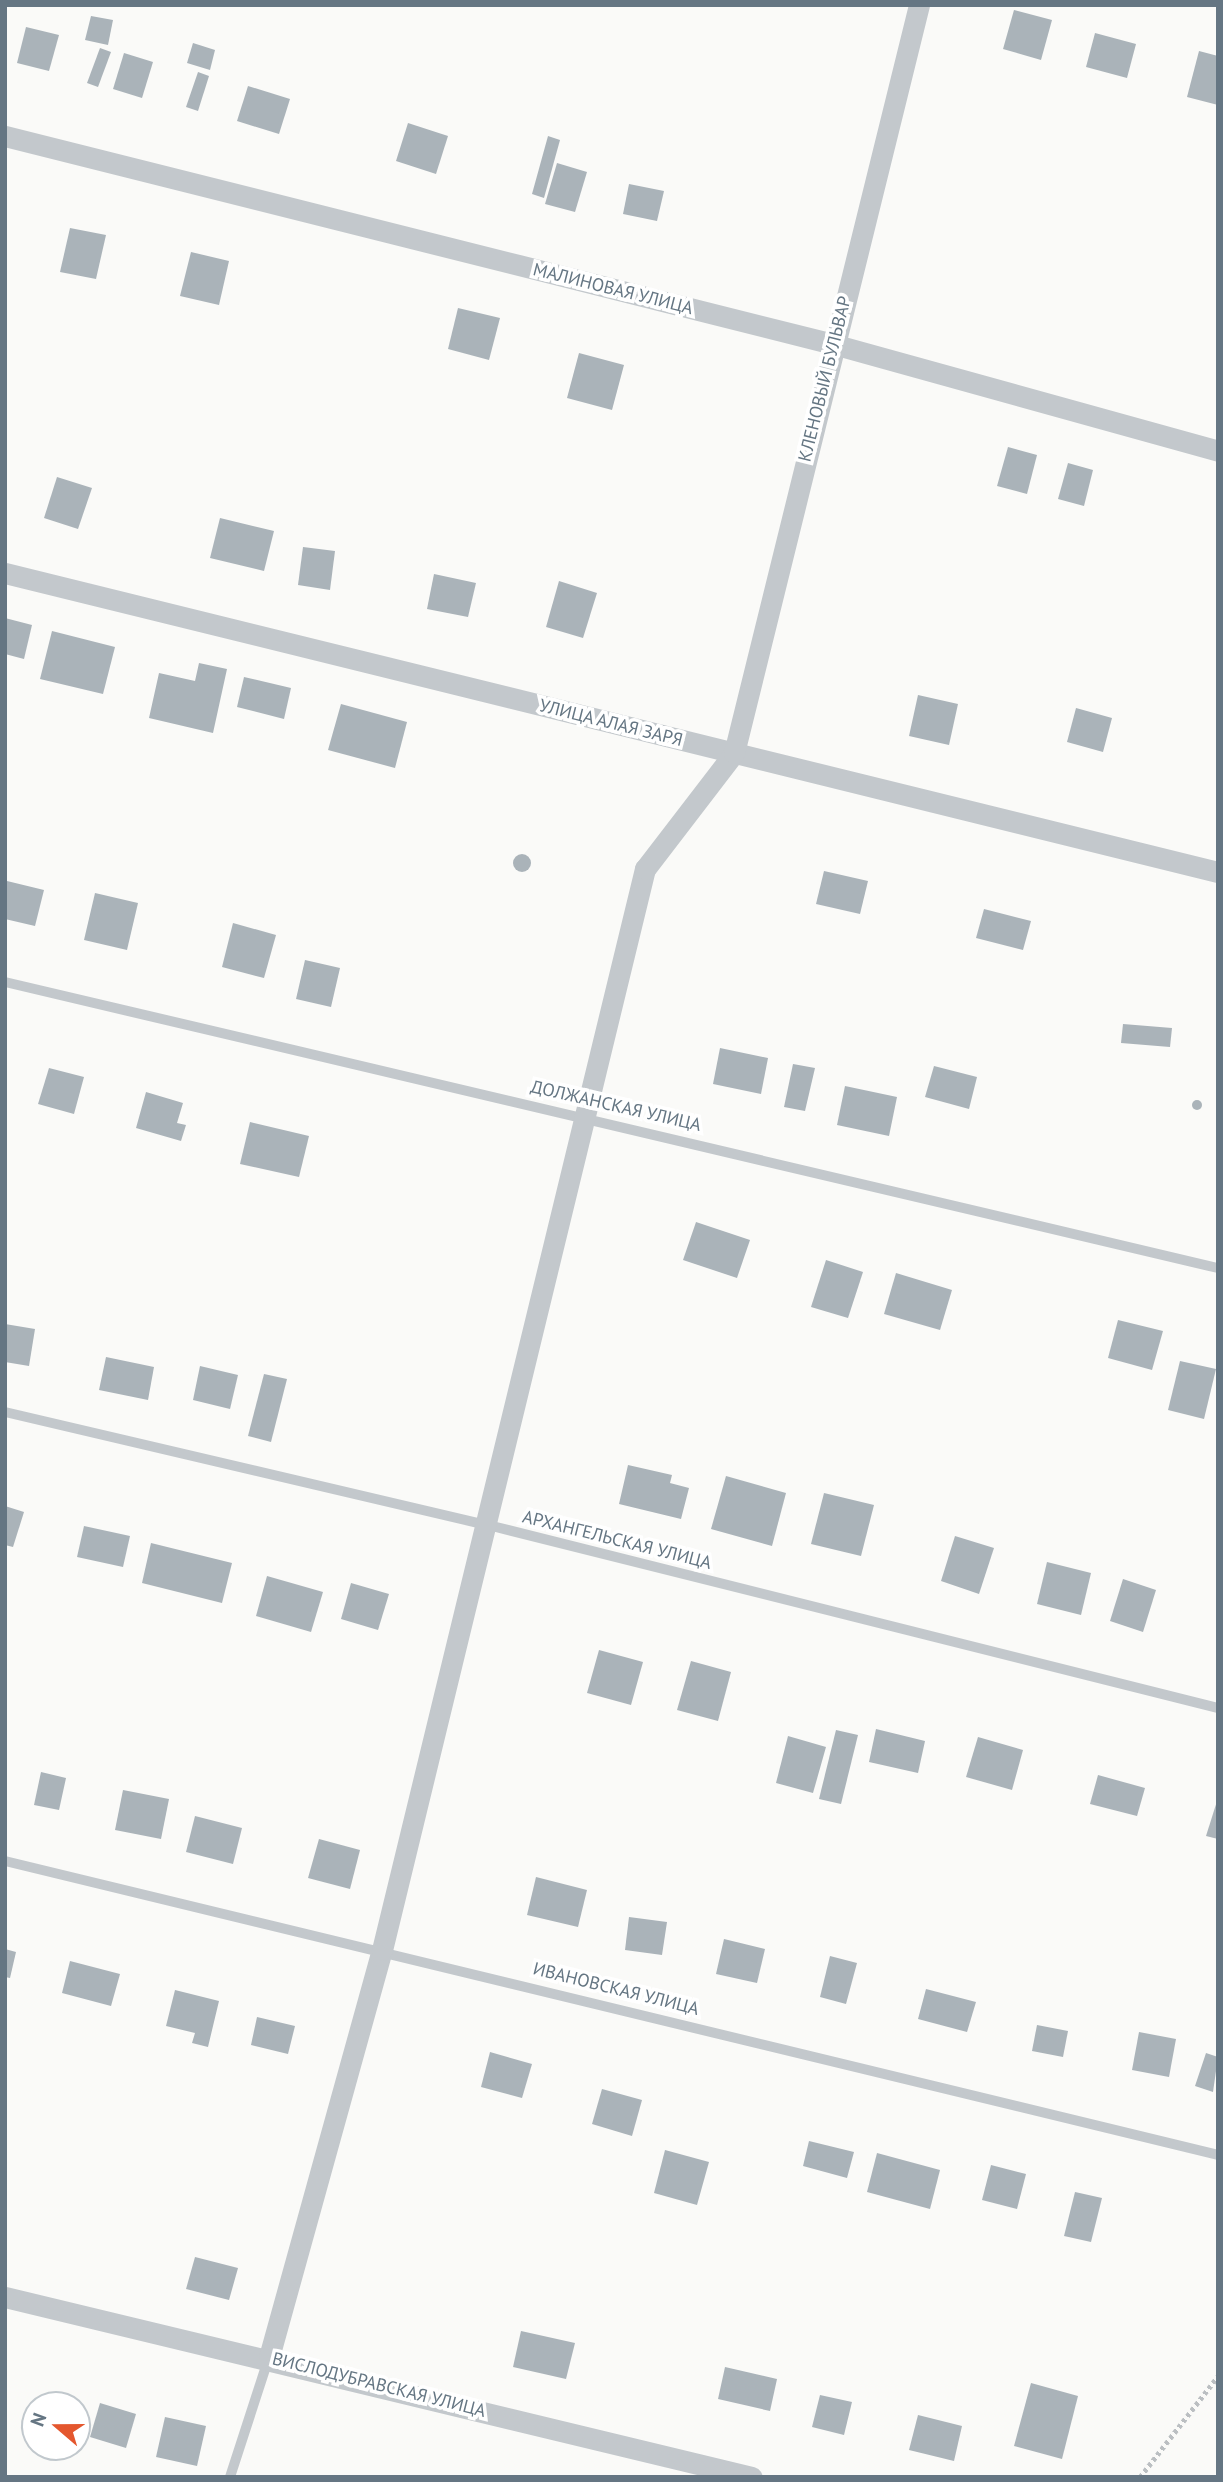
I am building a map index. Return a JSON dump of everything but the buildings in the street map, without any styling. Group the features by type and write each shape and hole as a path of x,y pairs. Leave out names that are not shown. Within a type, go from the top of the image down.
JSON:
{"street":[{"name":"КЛЕНОВЫЙ БУЛЬВАР","path":"734,753 919,5"},
{"name":"МАЛИНОВАЯ УЛИЦА","path":"5,136 833,344 1218,452"},
{"name":"УЛИЦА АЛАЯ ЗАРЯ","path":"5,573 1218,872"},
{"path":"269,2357 382,1950 488,1525 583,1116 645,869 734,753"},
{"name":"ВИСЛОДУБРАВСКАЯ УЛИЦА","path":"5,2297 269,2357 752,2477"}],"lane":[{"name":"ДОЛЖАНСКАЯ УЛИЦА","path":"5,982 583,1116 1218,1268"},
{"name":"АРХАНГЕЛЬСКАЯ УЛИЦА","path":"5,1412 488,1525 1218,1708"},
{"name":"ИВАНОВСКАЯ УЛИЦА","path":"5,1861 382,1950 1218,2155"},
{"path":"230,2477 269,2357"}],"path":[{"path":"1139,2477 1218,2376"}]}
